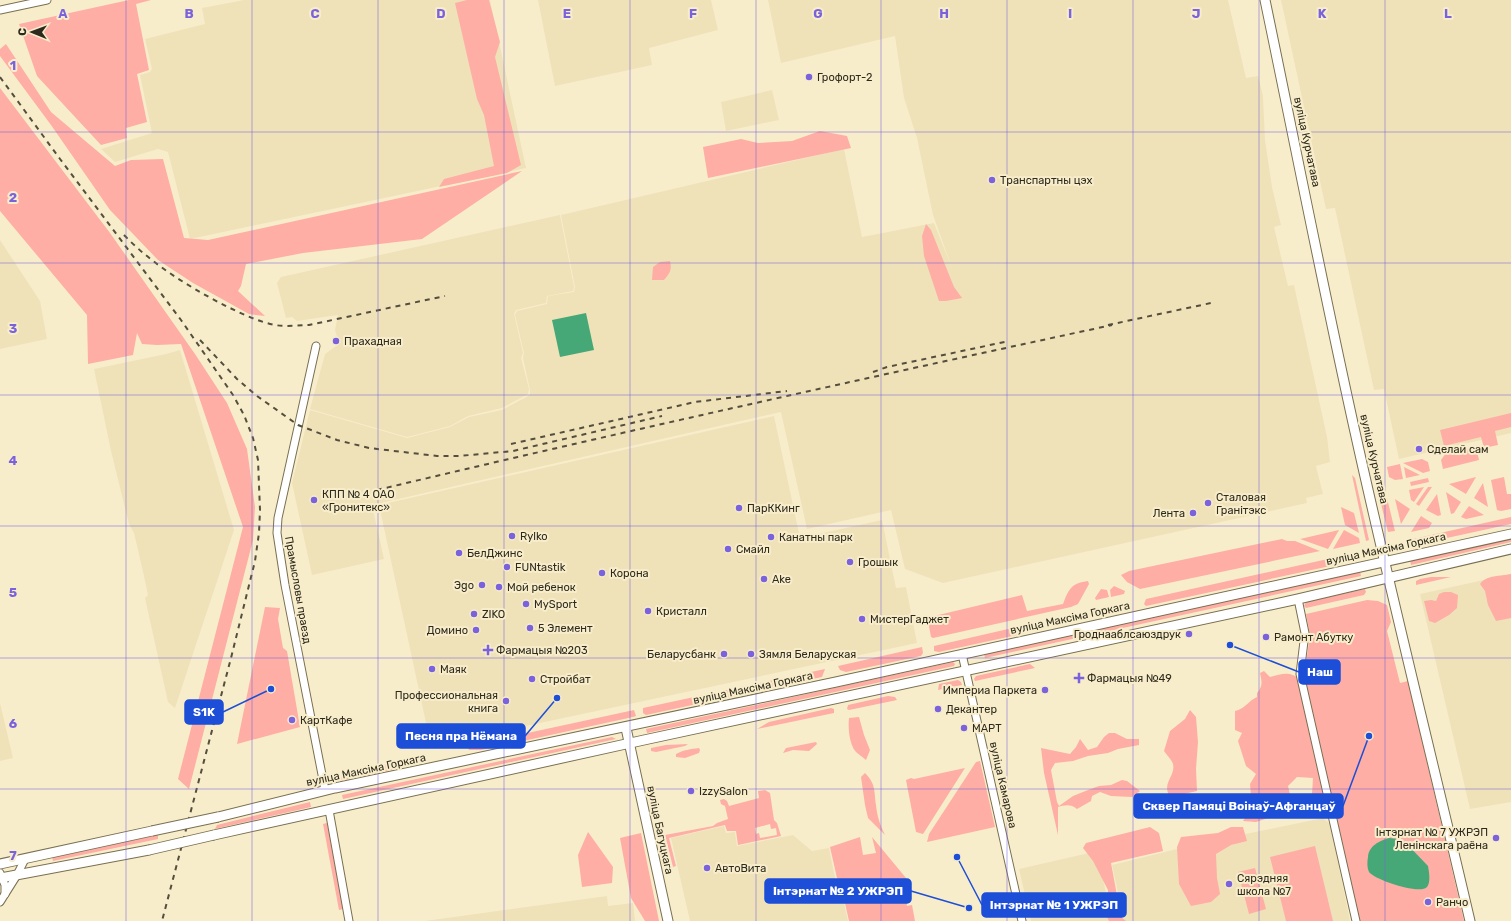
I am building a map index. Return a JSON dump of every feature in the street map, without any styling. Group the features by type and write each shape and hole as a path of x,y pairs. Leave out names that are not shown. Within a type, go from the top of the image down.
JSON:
{"main road":[{"name":"вуліца Курчатава","path":"1265,0 1318,264 1357,440 1470,921"},
{"name":"вуліца Максіма Горкага","path":"0,864 218,817 325,790 626,728 1511,534"},
{"path":"1,876 17,876 149,850 629,743 1298,599 1511,549"},
{"name":"вуліца Багуцкага","path":"626,728 668,921"},
{"path":"25,859 27,874"}],"street":[{"path":"0,10 47,0"},
{"name":"Прамысловы праезд","path":"316,346 278,518 277,533 286,592 325,790"},
{"path":"1298,599 1305,633 1300,674 1356,921"},
{"name":"вуліца Камарова","path":"962,654 1022,921"},
{"path":"329,810 349,921"},
{"path":"0,902 17,876 25,859"},
{"path":"5,894 27,874"},
{"path":"1,876 5,894"}],"shaded area":[{"path":"129,0 151,0 136,4 149,70 137,74 147,122 126,128 127,138 101,145 37,76 19,24"},
{"path":"244,0 490,0 526,168 190,239 168,152 158,149 115,162 101,149 152,133 140,75 150,72 152,69 145,39 205,24 202,8"},
{"path":"467,0 489,0 500,42 495,57 521,165 507,173 439,187 444,179 494,166 484,115 477,99 455,3"},
{"path":"538,0 711,0 718,30 649,48 652,65 555,86"},
{"path":"768,0 1228,0 1246,78 1258,76 1263,96 1265,140 1272,187 1281,225 1274,227 1288,286 1294,285 1327,437 1330,462 1316,466 1323,494 1306,498 1307,503 943,583 905,569 891,510 807,529 781,412 372,505 384,559 312,575 292,483 310,410 407,438 450,427 469,417 502,410 530,395 523,358 524,353 515,315 517,311 547,304 548,296 574,292 575,287 561,215 844,149 862,237 934,223 952,268 933,215 917,138 904,98 895,36 781,63"},
{"path":"1281,0 1511,0 1511,433 1399,459 1384,389 1374,390 1335,208 1326,209"},
{"path":"6,44 51,112 115,166 131,160 163,159 184,238 208,240 522,171 422,239 303,253 246,264 241,286 238,291 265,316 249,314 193,283 158,260 110,210 51,125 0,56 0,49"},
{"path":"0,88 110,233 195,354 227,403 247,449 255,507 253,540 189,789 178,779 243,527 181,344 142,344 137,333 133,355 88,364 87,315 0,211"},
{"path":"772,90 779,120 726,131 721,102"},
{"path":"820,131 847,136 851,148 708,178 703,147 741,139 758,143 792,141"},
{"path":"560,215 574,287 573,291 547,296 546,303 516,310 514,314 523,353 521,358 529,389 528,394 502,408 468,416 450,426 407,437 310,409 325,354 339,344 335,330 338,315 297,321 292,317 286,318 277,283 281,277"},
{"path":"926,224 931,230 954,287 962,298 939,301 924,256 922,236"},
{"path":"0,240 40,301 47,339 0,349"},
{"path":"670,261 670,271 664,280 652,280 653,267 660,262"},
{"path":"586,313 594,350 560,357 552,320"},
{"path":"180,350 234,530 175,708 168,702 145,598 148,595 144,576 134,533 129,524 111,451 94,369"},
{"path":"1511,413 1511,427 1495,431 1498,445 1484,448 1481,437 1444,446 1440,430"},
{"name":"Корона","path":"774,416 800,538 882,520 896,588 906,587 917,643 431,746 379,505"},
{"path":"1476,447 1479,460 1443,469 1441,460 1446,453"},
{"path":"1422,459 1428,462 1430,471 1423,473 1403,463"},
{"path":"1400,464 1403,479 1395,480 1389,477 1387,467"},
{"path":"1404,467 1420,475 1406,478"},
{"path":"1352,475 1355,478 1369,540 1366,541"},
{"path":"1476,477 1466,494 1449,484"},
{"path":"1504,477 1507,494 1511,494 1511,509 1501,511 1497,510 1491,480"},
{"path":"1428,478 1429,482 1411,486 1410,482"},
{"path":"1483,483 1488,507 1474,498"},
{"path":"1424,487 1414,502 1411,500 1409,490"},
{"path":"1428,487 1432,487 1419,506 1416,504"},
{"path":"1446,492 1461,502 1454,513 1451,514"},
{"path":"1437,494 1441,515 1438,516 1426,510"},
{"path":"1387,498 1395,531 1388,532 1380,500"},
{"path":"1395,499 1410,509 1401,524"},
{"path":"1469,506 1484,515 1466,519 1461,517"},
{"path":"1341,507 1354,513 1359,533 1345,525"},
{"path":"1421,516 1432,523 1429,528 1411,532"},
{"path":"1511,517 1511,524 1410,546 1408,543 1409,540"},
{"path":"1339,530 1328,549 1300,539"},
{"path":"1344,530 1359,538 1360,543 1333,549"},
{"path":"1511,538 1511,542 1411,565 1410,560"},
{"path":"1282,539 1287,541 1295,541 1320,551 1140,589 1127,582 1121,575 1129,571"},
{"path":"1355,553 1357,560 1146,606 1144,604 1146,599"},
{"path":"1360,571 1361,576 985,658 984,654"},
{"path":"1511,574 1511,802 1470,809 1420,594"},
{"path":"1511,574 1511,618 1496,621 1488,605 1485,591 1480,584 1490,577"},
{"path":"1431,577 1451,577 1416,585 1416,581"},
{"path":"1088,581 1089,584 1078,604 1071,607 933,638 931,637 928,621 930,617 1022,595 1027,611 1063,604 1069,590 1072,587 1078,583"},
{"path":"1114,586 1125,591 1124,594 1111,597 1110,590"},
{"path":"1101,589 1107,590 1109,597 1096,600 1095,598"},
{"path":"1365,589 1366,592 1364,595 1306,608 1304,606 1306,602"},
{"path":"1451,592 1458,595 1457,608 1449,615 1435,623 1429,621 1424,601 1436,601 1439,594"},
{"path":"1367,600 1378,601 1387,605 1391,622 1387,631 1400,683 1408,681 1464,921 1358,921 1304,677 1310,635 1306,614"},
{"path":"265,607 280,608 278,619 283,648 287,651 300,727 237,744"},
{"path":"1039,622 1040,625 1022,634 939,652 934,651 934,646"},
{"path":"922,647 923,653 921,656 846,672 840,670 838,666"},
{"path":"953,662 955,664 954,666 647,733 646,729"},
{"path":"1030,664 1035,668 975,681 974,679 976,676"},
{"path":"825,669 822,677 646,715 643,713 643,708"},
{"path":"1264,671 1270,677 1289,674 1300,679 1325,805 1316,807 1312,794 1313,778 1297,777 1288,786 1292,803 1277,815 1256,822 1243,821 1252,808 1250,784 1256,774 1246,766 1238,741 1242,733 1235,730 1235,711 1241,709 1257,697 1257,693 1262,684 1260,673"},
{"path":"958,680 962,685 938,690 939,684"},
{"path":"888,696 895,697 897,700 849,710 847,709 848,705"},
{"path":"0,703 13,758 0,761"},
{"path":"831,708 834,709 834,713 757,729 769,722"},
{"path":"634,710 636,716 633,717 481,750 469,750 467,746"},
{"path":"1190,710 1196,717 1198,742 1196,769 1197,791 1170,797 1167,788 1173,772 1173,764 1164,751 1170,731 1185,719"},
{"path":"859,717 870,750 866,760 854,749 850,736 849,718"},
{"path":"1109,733 1115,733 1127,739 1139,739 1139,745 1118,749 1108,753 1088,756 1073,761 1055,763 1051,770 1059,806 1073,796 1099,786 1111,785 1122,780 1127,781 1140,791 1132,797 1111,796 1100,792 1092,796 1091,801 1077,809 1068,805 1058,807 1058,835 1044,773 1041,748 1070,754 1080,739 1088,750 1097,747"},
{"path":"612,737 616,739 343,799 342,795"},
{"path":"816,742 817,744 809,751 793,750 783,753 786,748"},
{"path":"688,744 685,746 656,752 651,751 651,748 666,745"},
{"path":"699,748 699,753 685,758 676,757 676,754 681,752"},
{"path":"980,761 995,827 927,842 929,834 976,762"},
{"path":"397,762 400,763 399,765 391,770 343,780 340,779 344,773"},
{"path":"965,768 923,834 916,832 906,780"},
{"path":"865,773 873,784 876,809 885,835 868,818 861,777"},
{"path":"765,790 770,793 774,820 777,823 781,836 738,845 736,831 727,831 725,825 669,838 676,866 673,867 665,835 713,826 728,819 725,806 721,804 720,800 724,799 727,801 729,806 759,798 758,791","holes":["770,824 771,829 776,828 777,835 760,838 759,833 756,834 755,828"]},
{"path":"310,802 311,807 215,829 217,825"},
{"name":"Сярэдняя школа №7","path":"1323,818 1330,824 1350,921 1124,921 1112,865 1193,845"},
{"path":"327,823 343,909 339,910 323,824"},
{"path":"724,826 726,833 735,832 737,846 793,835 812,851 829,848 835,878 840,885 848,921 690,921 671,838"},
{"path":"1150,827 1159,833 1163,851 1111,863 1121,917 1126,921 1109,921 1107,917 1108,890 1093,861 1083,848 1086,843"},
{"path":"1231,827 1243,827 1247,841 1231,845 1216,854 1217,878 1220,894 1211,902 1191,906 1179,884 1177,847 1181,837 1218,833"},
{"path":"588,832 613,867 612,883 582,887 578,855"},
{"path":"641,833 659,921 645,921 631,898 620,838"},
{"path":"158,835 158,839 53,861 52,857"},
{"path":"860,837 863,855 876,853 872,837 906,878 907,886 904,887 907,906 912,905 915,921 849,921 841,885 837,878 830,847"},
{"path":"1389,838 1398,839 1405,842 1428,866 1429,880 1427,887 1423,889 1416,889 1398,886 1380,879 1369,872 1367,861 1370,849 1379,842"},
{"path":"1315,846 1333,921 1286,921 1270,857"},
{"path":"1089,853 1098,856 1112,921 1031,921 1019,869"},
{"path":"1255,868 1266,909 1249,914 1238,872"},
{"path":"607,896 608,906 633,903 635,921 425,921"}],"railway":[{"path":"0,77 181,320 233,395 244,415 253,438 258,460 260,510 259,533 255,561 162,921"},
{"path":"124,235 145,255 192,287 239,312 260,321 275,325 309,325 445,296"},
{"path":"1108,325 1211,303"},
{"path":"377,490 560,447 1112,325"},
{"path":"200,340 237,379 257,396 298,425 337,440 369,448 437,456 459,456 513,451 662,416"},
{"path":"873,372 887,367 1009,341"},
{"path":"511,444 695,402 787,391"}],"place":[{"name":"Грофорт-2","path":"809,77"},
{"name":"Транспартны цэх","path":"992,180"},
{"name":"Прахадная","path":"336,341"},
{"name":"Сделай сам","path":"1419,449"},
{"name":"КПП № 4 ОАО «Гронитекс»","path":"314,500"},
{"name":"Сталовая Гранітэкс","path":"1208,503"},
{"name":"ПарККинг","path":"739,508"},
{"name":"Лента","path":"1193,513"},
{"name":"Rylko","path":"512,536"},
{"name":"Канатны парк","path":"771,537"},
{"name":"Смайл","path":"728,549"},
{"name":"БелДжинс","path":"459,553"},
{"name":"Грошык","path":"850,562"},
{"name":"FUNtastik","path":"507,567"},
{"name":"Корона","path":"602,573"},
{"name":"Ake","path":"764,579"},
{"name":"Эgo","path":"482,585"},
{"name":"Мой ребенок","path":"499,587"},
{"name":"MySport","path":"526,604"},
{"name":"Кристалл","path":"648,611"},
{"name":"ZIKO","path":"474,614"},
{"name":"МистерГаджет","path":"862,619"},
{"name":"5 Элемент","path":"530,628"},
{"name":"Домино","path":"476,630"},
{"name":"Гроднааблсаюздрук","path":"1189,634"},
{"name":"Рамонт Абутку","path":"1266,637"},
{"name":"Наш","path":"1230,645"},
{"name":"Фармацыя №203","path":"488,650"},
{"name":"Беларусбанк","path":"724,654"},
{"name":"Зямля Беларуская","path":"751,654"},
{"name":"Маяк","path":"432,669"},
{"name":"Фармацыя №49","path":"1079,678"},
{"name":"Стройбат","path":"532,679"},
{"name":"S1K","path":"271,689"},
{"name":"Империа Паркета","path":"1045,690"},
{"name":"Песня пра Нёмана","path":"557,698"},
{"name":"Профессиональная книга","path":"506,701"},
{"name":"Декантер","path":"938,709"},
{"name":"КартКафе","path":"292,720"},
{"name":"МАРТ","path":"964,728"},
{"name":"Сквер Памяці Воінаў-Афганцаў","path":"1369,736"},
{"name":"IzzySalon","path":"691,791"},
{"name":"Інтэрнат № 7 УЖРЭП Ленінскага раёна","path":"1496,838"},
{"name":"Інтэрнат № 1 УЖРЭП","path":"957,857"},
{"name":"АвтоВита","path":"707,868"},
{"name":"Сярэдняя школа №7","path":"1229,884"},
{"name":"Ранчо","path":"1428,902"},
{"name":"Інтэрнат № 2 УЖРЭП","path":"969,908"}]}
